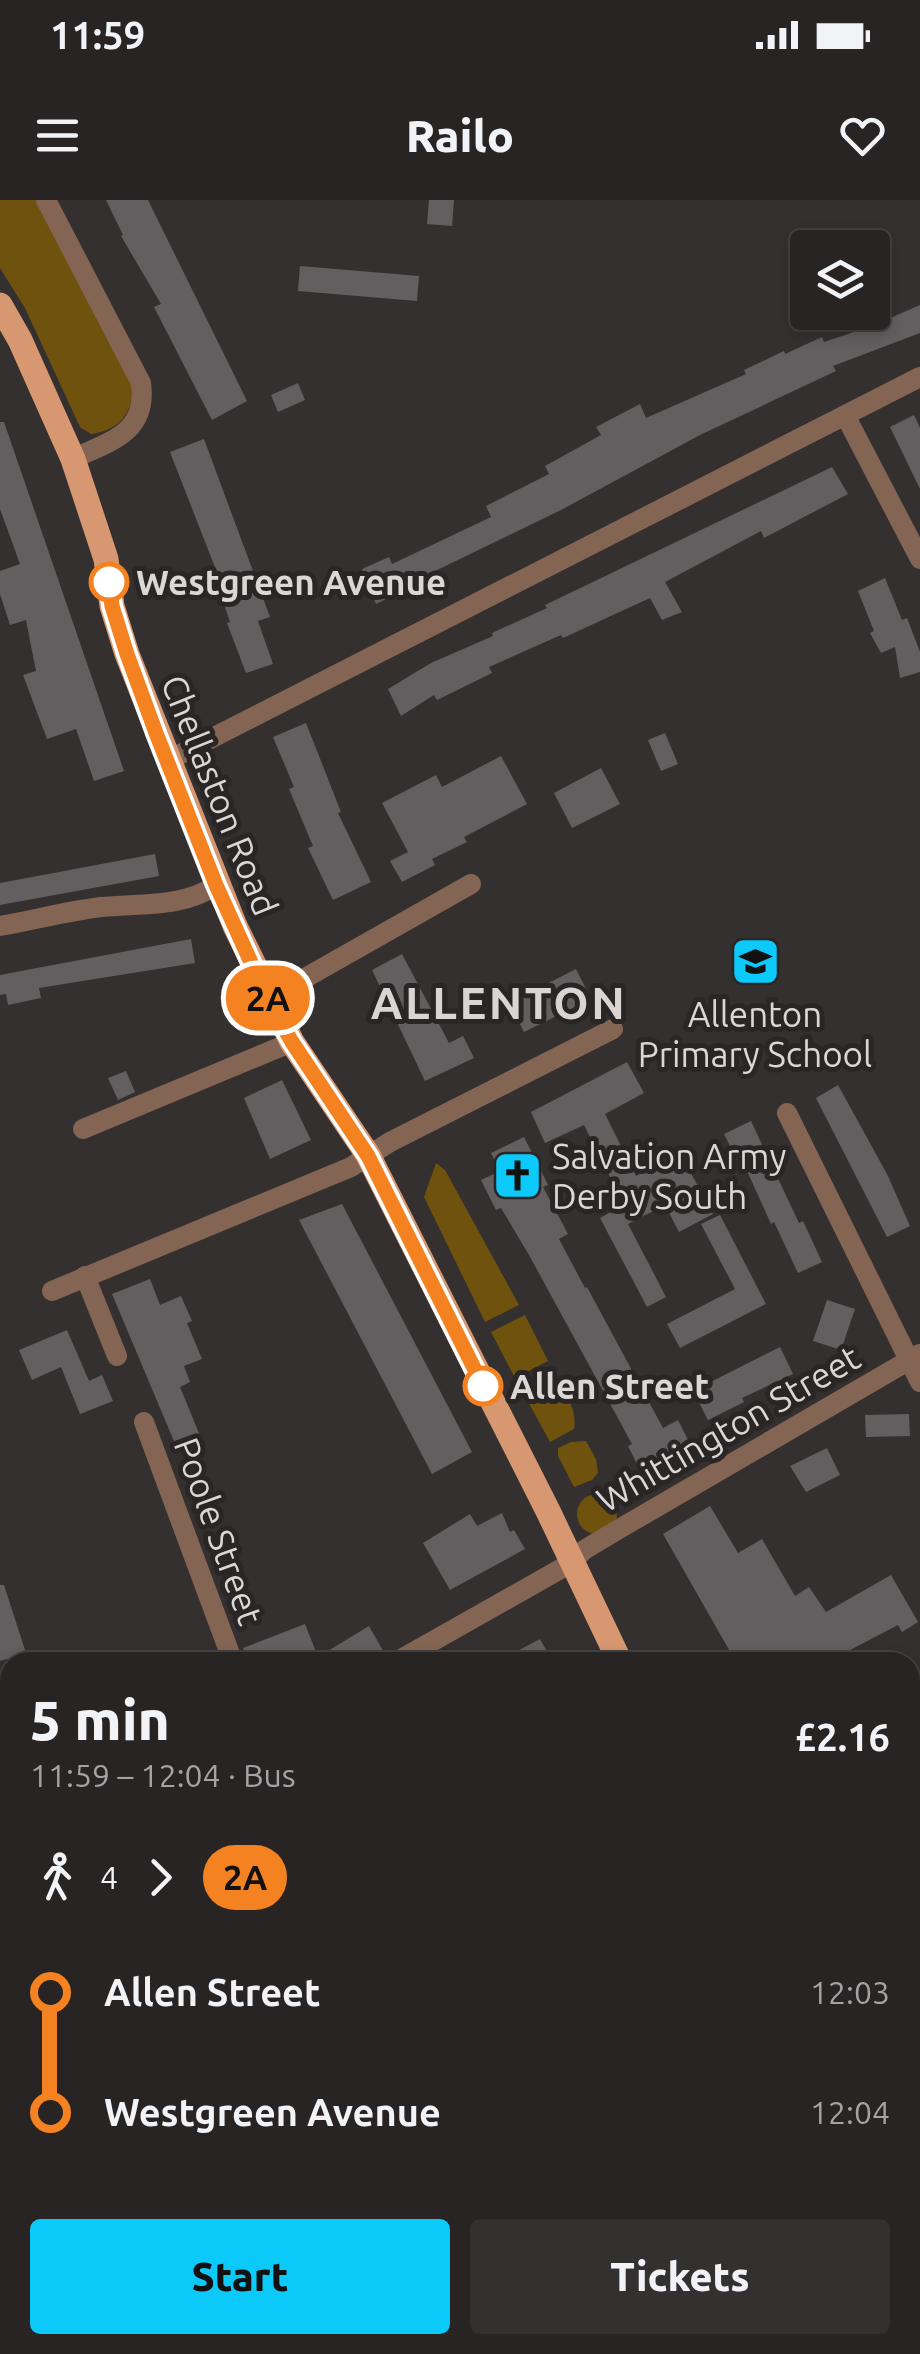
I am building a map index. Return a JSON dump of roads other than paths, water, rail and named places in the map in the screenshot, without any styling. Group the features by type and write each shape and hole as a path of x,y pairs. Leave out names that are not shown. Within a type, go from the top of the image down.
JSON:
{"main road":[{"name":"Chellaston Road","path":"0,305 20,340 73,459 106,559 112,606 127,654 216,885 268,1000 368,1156 615,1652"}],"street":[{"path":"46,200 134,368 143,399 140,415 131,428 73,459"},
{"path":"167,761 920,377"},
{"path":"845,415 920,559"},
{"path":"268,1000 471,884"},
{"path":"0,926 98,908 200,896 216,885"},
{"path":"52,1291 351,1167 613,1028"},
{"path":"83,1129 292,1042"},
{"path":"787,1113 914,1358 920,1382"},
{"path":"85,1276 117,1356"},
{"name":"Whittington Street","path":"414,1652 914,1358"},
{"name":"Poole Street","path":"144,1422 229,1652"}],"place":[{"name":"Westgreen Avenue","path":"109,582"},
{"name":"Allenton Primary School","path":"755,962"},
{"name":"Salvation Army Derby South","path":"517,1176"},
{"name":"Allen Street","path":"483,1386"}],"district":[{"name":"ALLENTON","path":"499,1002"}]}
